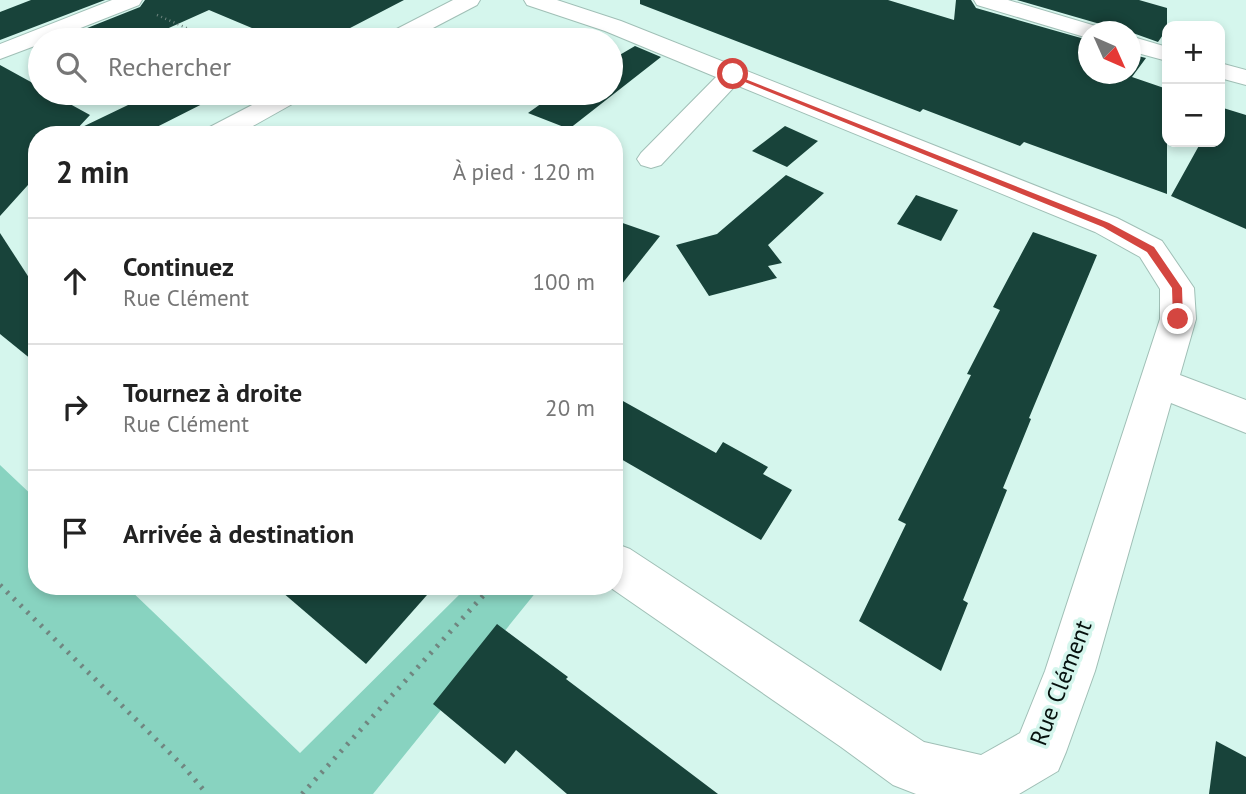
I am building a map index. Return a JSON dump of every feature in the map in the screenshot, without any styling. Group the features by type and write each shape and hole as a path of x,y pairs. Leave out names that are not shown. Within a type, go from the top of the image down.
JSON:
{"street":[{"path":"416,28 469,0"},
{"name":"Rue Clément","path":"535,0 618,28"},
{"path":"985,0 1078,28"},
{"path":"60,28 125,2"},
{"name":"Rue Clément","path":"623,30 1106,225 1151,249 1177,288 1178,319 1161,383 1070,671 1039,752 985,783 912,766 860,728 623,570"},
{"path":"0,52 28,41"},
{"path":"1141,46 1162,53"},
{"path":"1225,72 1246,78"},
{"path":"651,159 733,74"},
{"path":"233,126 272,105"},
{"path":"1161,383 1246,418"}],"path":[{"path":"125,2 187,28"},
{"path":"0,585 175,757 207,794"},
{"path":"302,794 484,595"}],"green space":[{"path":"0,465 28,491 28,595 135,595 300,753 459,595 534,595 373,794 0,794"}],"building":[{"path":"31,0 105,0 0,40 0,12"},
{"path":"145,0 404,0 350,28 252,28 209,10 169,28 87,28 140,7"},
{"path":"640,0 888,0 954,20 956,0 971,0 976,8 1078,37 1078,84 1141,84 1141,80 1162,87 1162,147 1167,147 1167,194 1024,142 1020,146 923,109 920,112 640,4"},
{"path":"1017,0 1139,0 1167,8 1167,21 1162,21 1162,36 1158,42 1141,36 1141,21 1090,21"},
{"path":"635,46 661,57 623,87 623,53"},
{"path":"0,65 28,80 28,105 72,105 90,115 80,126 28,126 28,185 0,216"},
{"path":"128,105 200,105 159,126 84,126"},
{"path":"539,105 600,105 573,126 561,126 528,113"},
{"path":"1225,109 1246,115 1246,229 1171,196 1198,147 1225,147"},
{"path":"785,126 818,141 787,167 752,151"},
{"path":"786,175 824,193 768,245 782,263 768,266 777,278 709,296 676,245 717,234"},
{"path":"916,195 958,210 941,241 897,224"},
{"path":"623,223 660,236 623,283"},
{"path":"1033,232 1097,255 1029,418 1031,419 1003,488 1007,490 963,600 968,603 941,671 859,621 906,524 898,520 971,375 967,374 1000,310 993,307"},
{"path":"0,233 28,276 28,357 0,334"},
{"path":"623,401 716,453 723,442 768,467 763,474 792,490 761,540 623,460"},
{"path":"286,595 427,595 366,664"},
{"path":"497,624 718,794 567,794 516,750 505,764 433,704"},
{"path":"1216,741 1246,757 1246,794 1209,794"}],"route":[{"path":"733,74 1106,225 1151,249 1177,288 1178,319"}]}
